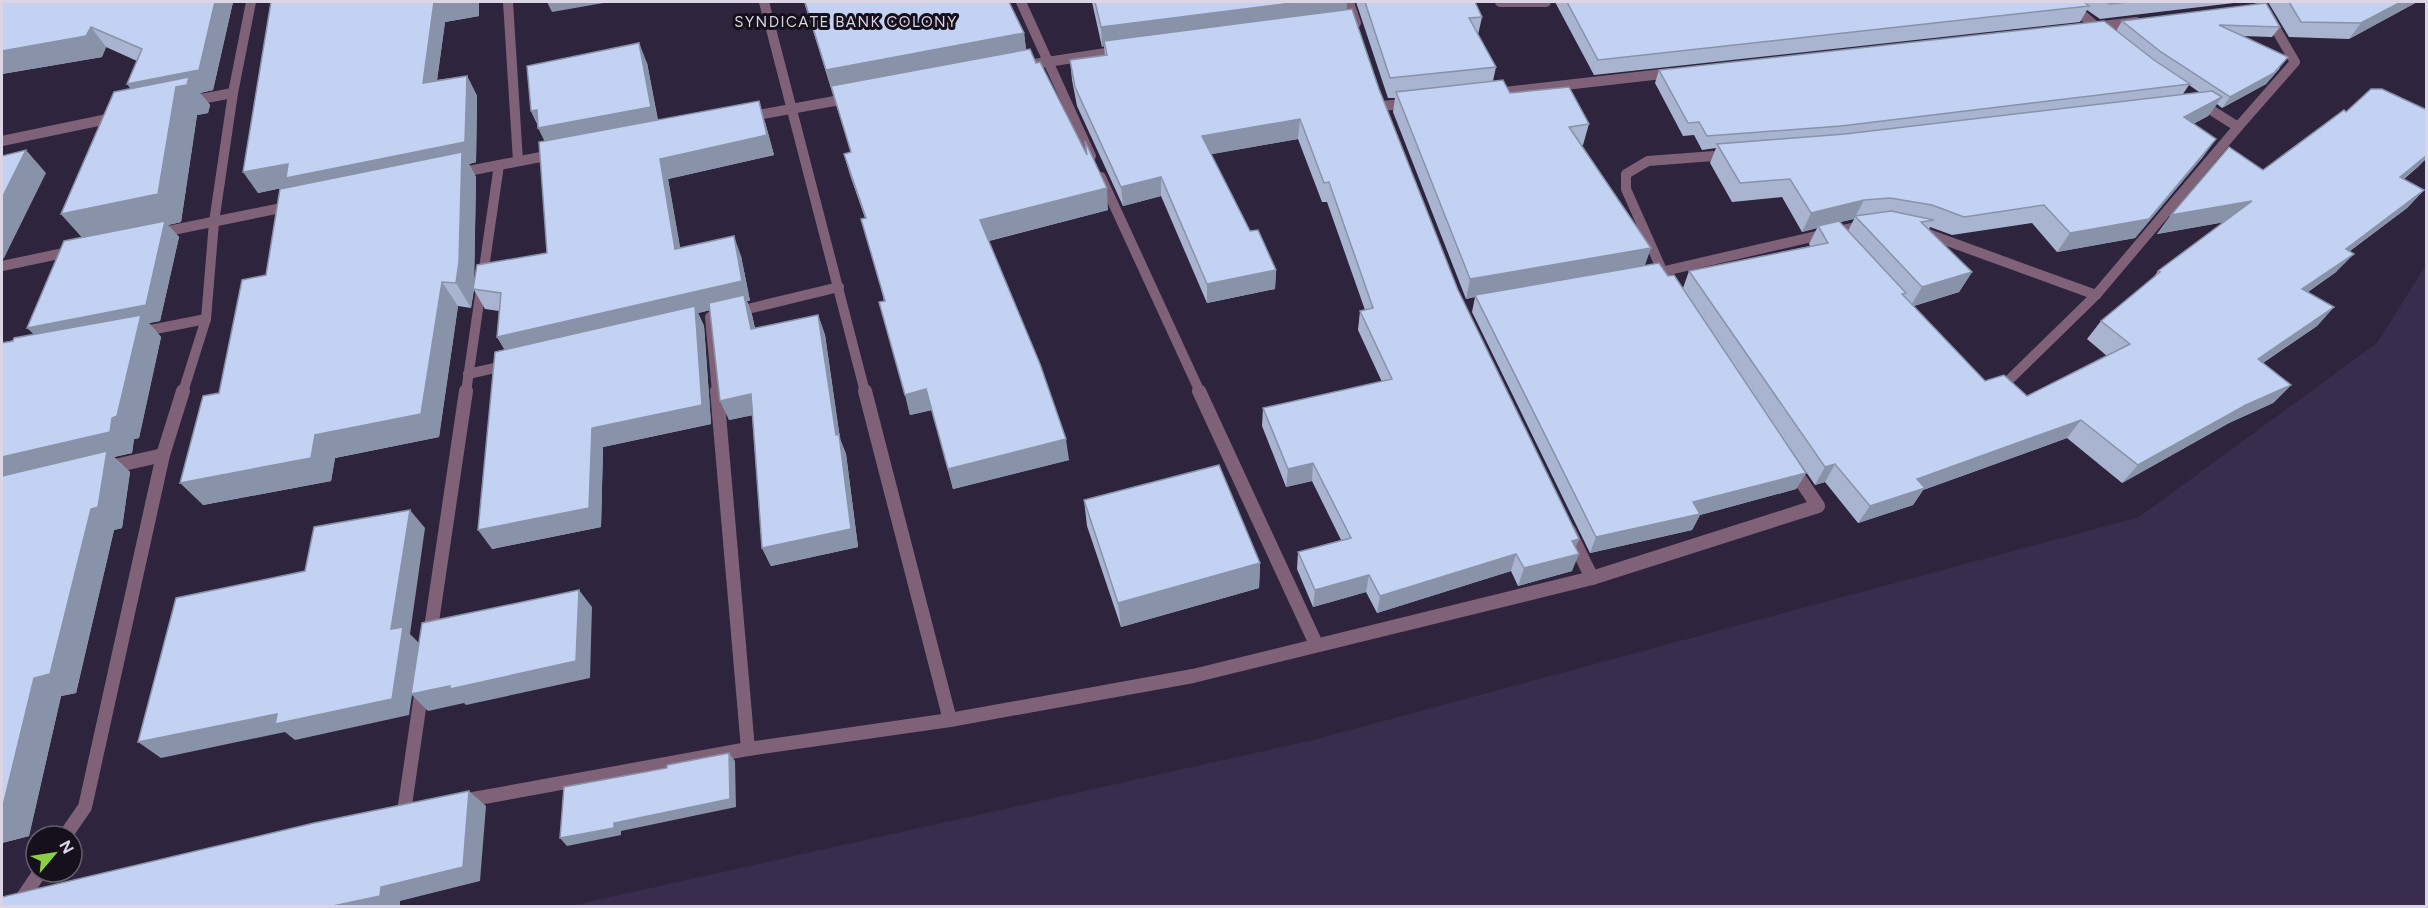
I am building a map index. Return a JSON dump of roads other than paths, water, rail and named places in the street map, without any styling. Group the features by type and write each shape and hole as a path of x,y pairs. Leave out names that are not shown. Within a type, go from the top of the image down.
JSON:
{"street":[{"path":"73,824 84,807 163,454 206,319 214,222 233,93 251,2"},
{"path":"508,2 518,161"},
{"path":"764,2 950,720"},
{"path":"1021,2 1316,644"},
{"path":"1349,2 1353,25"},
{"path":"1500,2 1546,2"},
{"path":"2067,2 2115,41"},
{"path":"2007,382 2096,295 2295,62 2258,5"},
{"path":"2084,28 2151,20"},
{"path":"1012,67 1130,50"},
{"path":"1488,94 1687,71"},
{"path":"175,105 233,93"},
{"path":"735,120 862,96"},
{"path":"1388,117 1381,101 1418,102"},
{"path":"2192,101 2238,127"},
{"path":"2,141 129,114"},
{"path":"442,176 563,152"},
{"path":"1675,291 1662,272 1626,189 1626,174 1648,161 1742,153"},
{"path":"428,646 499,165"},
{"path":"147,236 305,203"},
{"path":"1640,276 1836,236 1873,224"},
{"path":"1911,229 2096,295"},
{"path":"2,266 80,249"},
{"path":"748,749 704,319 839,287"},
{"path":"127,335 206,319"},
{"path":"468,374 525,361"},
{"path":"94,471 163,454"},
{"path":"450,804 748,749 950,720 1193,676 1592,578 1818,506 1785,457"},
{"path":"1562,516 1592,578"},
{"path":"404,812 424,670"},
{"path":"18,904 32,884"},
{"path":"2,904 18,904 41,899"}],"district":[{"name":"SYNDICATE BANK COLONY","path":"846,22"}]}
